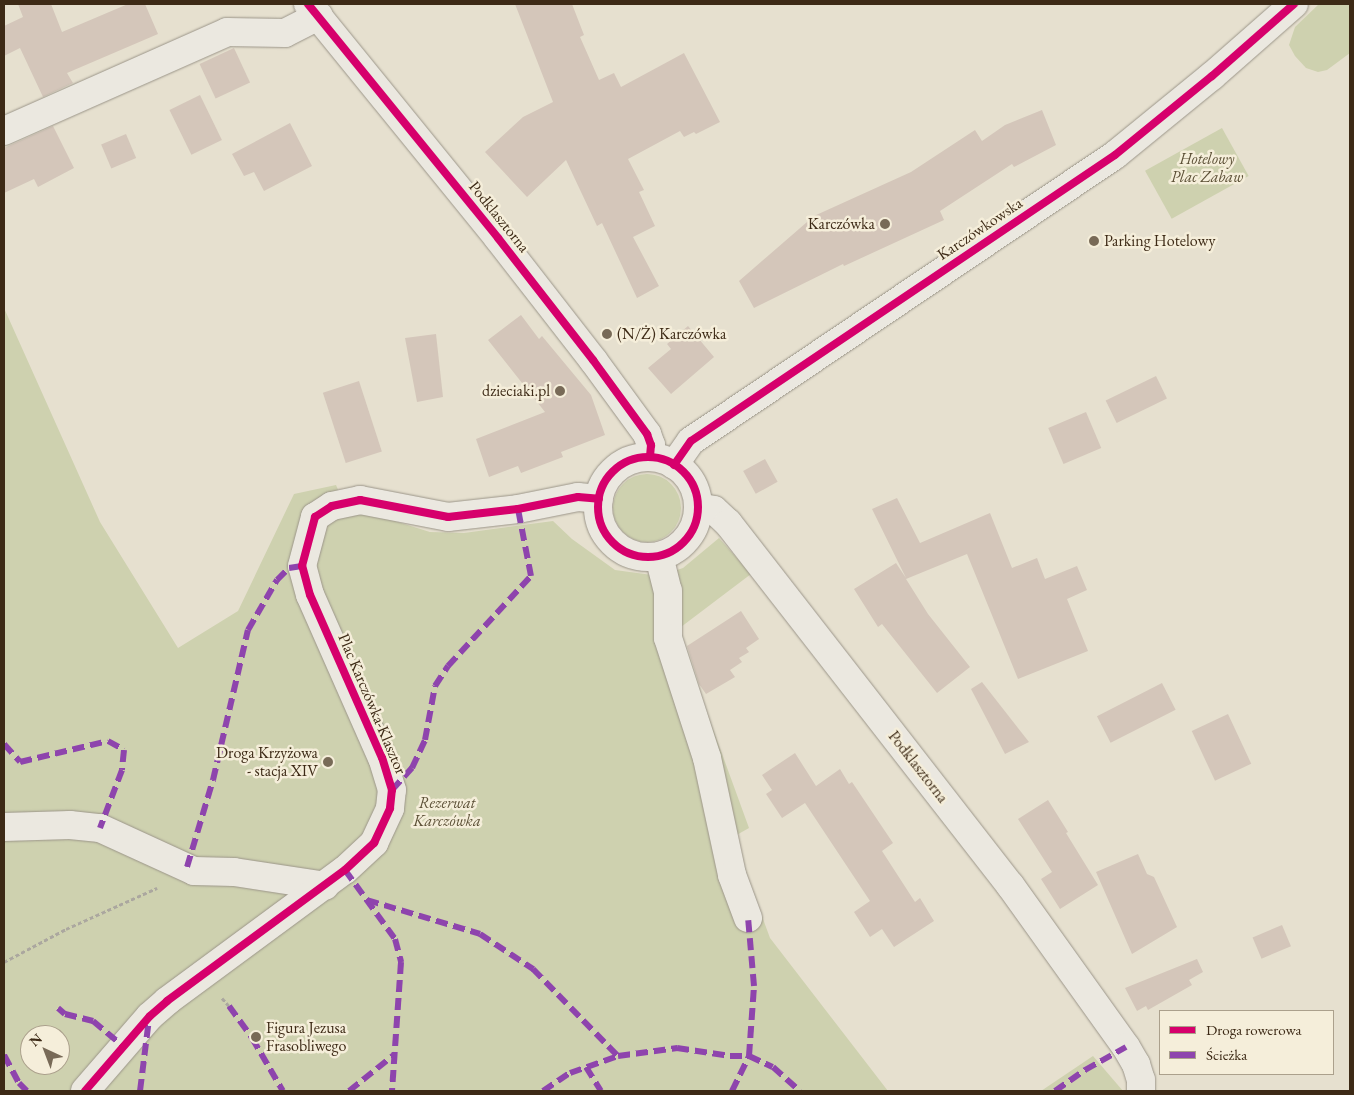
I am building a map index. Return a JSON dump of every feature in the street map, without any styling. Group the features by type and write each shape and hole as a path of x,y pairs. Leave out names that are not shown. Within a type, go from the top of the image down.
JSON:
{"street":[{"name":"Karczówkowska","path":"662,461 1115,155 1212,76 1294,4"},
{"name":"Podklasztorna","path":"314,10 498,238 647,434 651,445 662,461"},
{"path":"4,131 227,32 285,33 314,10"},
{"path":"632,459 662,461 690,479 696,492 698,507 696,520 682,543 658,556 642,556 627,552 614,543 604,530 599,515 599,499 605,482 616,468 632,459"},
{"name":"Plac Karczówka-Klasztor","path":"85,1091 150,1016 167,1001 324,886 374,843 390,808 392,790 382,758 310,595 302,566 316,517 332,506 360,500 448,517 518,510 578,497 599,499"},
{"name":"Podklasztorna","path":"698,507 714,510 728,522 1010,885 1126,1047 1136,1064 1141,1080 1141,1091"},
{"path":"658,556 668,591 668,638 707,758 732,875 748,918"},
{"path":"4,828 70,825 100,828 194,871 234,872 324,886"}],"path":[{"path":"4,962 66,929 194,871"}],"green space":[{"path":"1319,4 1350,4 1350,53 1327,70 1318,72 1306,68 1295,56 1289,45 1295,27"},
{"name":"Hotelowy Plac Zabaw","path":"1222,128 1249,176 1172,219 1145,171"},
{"name":"Rezerwat Karczówka","path":"4,308 100,522 178,648 238,611 294,494 336,485 339,492 326,525 345,514 372,514 430,532 464,533 553,521 572,539 615,570 659,576 683,568 719,538 751,574 677,630 749,828 733,837 770,938 888,1091 4,1091"},
{"path":"647,474 660,477 671,484 678,495 681,508 678,521 671,532 660,539 647,542 634,539 623,532 616,521 613,508 616,495 623,484 634,477"},
{"path":"1093,1056 1123,1091 1041,1091"}],"building":[{"path":"18,4 51,4 62,32 128,4 145,4 158,34 67,73 73,83 43,97 20,48 4,56 4,26 23,17"},
{"path":"515,4 572,4 584,35 580,37 599,80 614,73 621,87 684,53 720,122 696,134 694,132 684,137 680,131 628,159 644,190 639,192 655,226 633,237 659,286 637,298 602,223 597,226 566,160 527,197 485,152 523,117 553,102"},
{"path":"234,48 250,82 216,98 200,64"},
{"path":"200,95 222,140 191,155 169,110"},
{"path":"1042,110 1056,145 1014,167 1012,164 940,211 944,220 844,266 843,264 754,308 739,281 814,216 911,172 975,130 982,141 1005,125"},
{"path":"290,123 312,166 264,191 254,172 244,176 232,154"},
{"path":"53,126 74,168 38,187 34,179 4,193 4,148"},
{"path":"126,134 136,158 111,168 101,145"},
{"path":"521,315 539,339 542,336 591,395 605,435 561,452 563,457 521,473 518,466 489,477 476,439 545,412 488,340"},
{"path":"688,326 714,357 671,394 648,368 671,349 667,344"},
{"path":"436,334 443,397 417,402 405,338"},
{"path":"1156,376 1167,398 1117,423 1106,401"},
{"path":"359,381 382,451 346,463 323,393"},
{"path":"1086,412 1101,448 1063,464 1048,428"},
{"path":"765,459 778,482 756,494 743,471"},
{"path":"897,498 920,543 990,513 1012,568 1037,558 1045,579 1077,566 1087,590 1067,599 1088,651 1018,679 967,554 906,579 928,614 970,667 937,693 882,624 878,627 854,589 896,563 906,578 872,509"},
{"path":"741,611 759,639 746,648 749,652 739,658 742,662 730,670 735,677 706,694 699,684 687,646"},
{"path":"982,682 1029,742 1005,754 971,689"},
{"path":"1162,683 1176,710 1111,743 1097,716"},
{"path":"1228,714 1251,764 1215,781 1192,731"},
{"path":"795,753 816,786 840,769 849,784 852,782 893,843 882,851 915,902 920,898 934,921 894,947 882,929 870,937 854,912 870,901 805,803 782,818 766,794 772,790 762,775"},
{"path":"1048,800 1098,885 1060,909 1041,879 1052,872 1018,819"},
{"path":"1138,854 1147,874 1154,877 1177,927 1132,954 1096,872"},
{"path":"1282,925 1291,946 1262,959 1253,938"},
{"path":"1197,959 1203,972 1189,980 1192,985 1148,1010 1146,1006 1137,1011 1125,988"}],"marked path":[{"path":"392,790 412,768 425,740 435,686 448,666 531,576 518,509"},
{"path":"187,867 213,780 248,630 277,580 289,568 302,566"},
{"path":"4,744 20,762 108,741 124,750 122,770 100,828"},
{"path":"345,870 395,939 401,962 392,1091"},
{"path":"367,900 480,934 533,969 618,1056"},
{"path":"732,1091 749,1056 754,986 748,918"},
{"path":"229,1006 252,1038 283,1091"},
{"path":"58,1008 65,1014 93,1021 123,1046"},
{"path":"140,1091 149,1019"},
{"path":"1055,1091 1085,1070 1126,1047"},
{"path":"543,1091 570,1073 618,1056 677,1048 730,1056 749,1056 773,1067 800,1091"},
{"path":"349,1091 395,1054"},
{"path":"4,1055 19,1083 27,1091"},
{"path":"586,1067 601,1091"}],"cycle path":[{"path":"308,4 498,238 593,360 647,434 651,445 650,457"},
{"path":"674,465 691,441 1115,155 1212,76 1294,4"},
{"path":"648,457 667,461 683,472 694,488 698,507 694,526 683,542 667,553 648,557 629,553 613,542 602,526 598,507 602,488 613,472 629,461 648,457"},
{"path":"85,1091 150,1016 167,1001 345,870 374,843 390,808 392,790 382,758 310,595 302,566 315,517 332,506 360,500 448,517 518,509 578,497 599,499"}],"place":[{"name":"Karczówka","path":"885,224"},
{"name":"Parking Hotelowy","path":"1094,241"},
{"name":"(N/Ż) Karczówka","path":"607,334"},
{"name":"dzieciaki.pl","path":"560,391"},
{"name":"Droga Krzyżowa - stacja XIV","path":"328,762"},
{"name":"Figura Jezusa Frasobliwego","path":"256,1037"}]}
